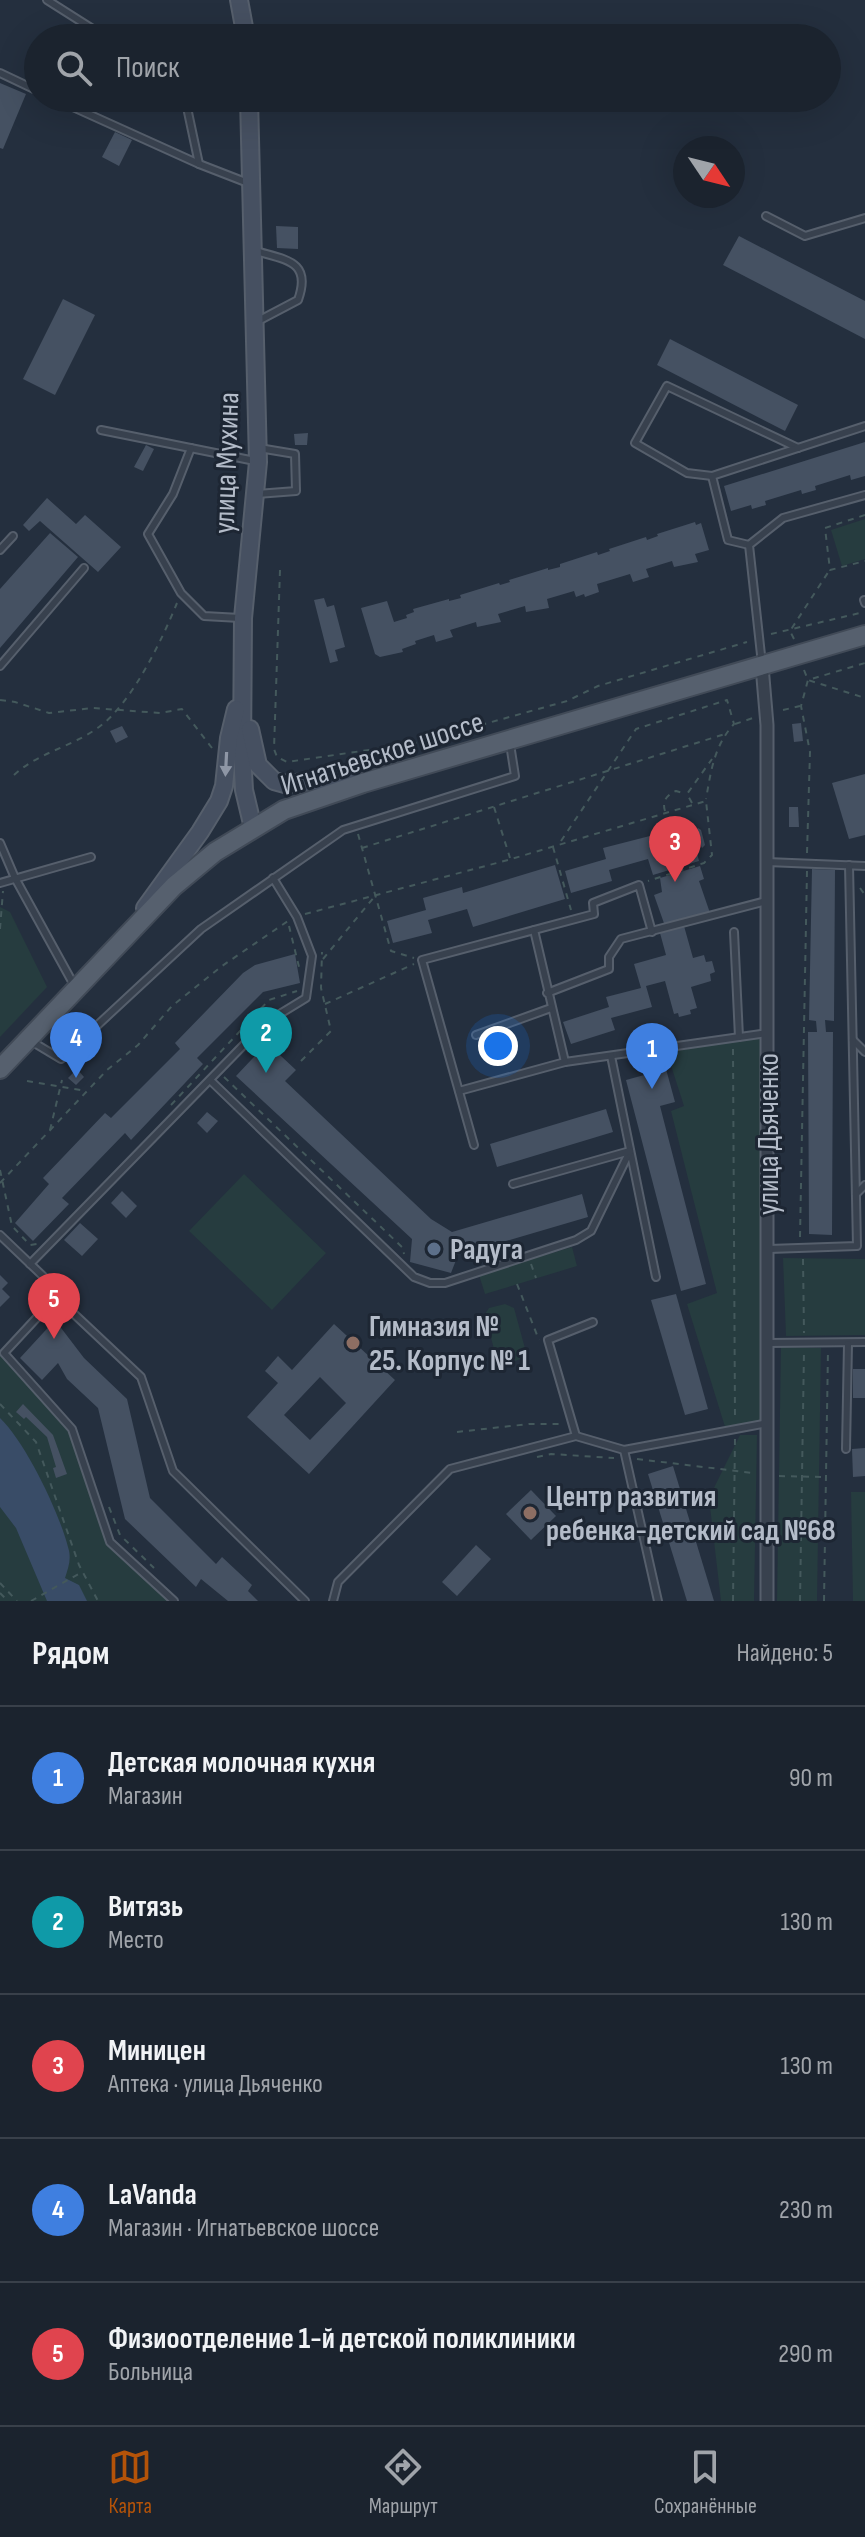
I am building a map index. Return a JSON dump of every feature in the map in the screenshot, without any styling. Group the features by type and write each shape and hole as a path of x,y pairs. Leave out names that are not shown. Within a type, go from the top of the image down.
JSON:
{"main road":[{"path":"239,0 243,24"},
{"name":"улица Мухина","path":"249,112 258,455 257,494 243,618 242,688 244,790 253,828"},
{"name":"Игнатьевское шоссе","path":"0,1069 174,886 215,852 296,805 865,635"},
{"path":"242,688 254,752 264,774 285,784 321,779 363,783"},
{"path":"124,938 219,801 224,786 229,738 242,688"}],"street":[{"name":"улица Дьяченко","path":"762,666 767,725 767,1601"}],"lane":[{"path":"47,0 85,24"},
{"path":"0,73 24,84"},
{"path":"84,112 251,184"},
{"path":"188,112 199,164"},
{"path":"766,216 805,236 865,218"},
{"path":"253,250 294,263 302,280 298,300 255,322"},
{"path":"798,448 667,386 635,443 687,473 712,476 798,448 865,426"},
{"path":"101,430 191,448 258,455 295,454 296,491 257,494"},
{"path":"191,448 173,494 148,534 181,593 204,616 243,618"},
{"path":"712,476 728,540 749,545"},
{"path":"749,545 783,518 865,495"},
{"path":"0,550 13,536"},
{"path":"749,545 762,666"},
{"path":"0,666 84,568"},
{"path":"28,1039 61,1059 201,929 343,830 515,776 510,741"},
{"path":"0,843 15,878 76,988"},
{"path":"2,882 91,857"},
{"path":"767,862 865,866"},
{"path":"769,1249 857,1246 849,865"},
{"path":"30,1264 265,1023 306,998 312,956 297,917 273,878"},
{"path":"474,1145 422,960 594,914 593,903 639,885 652,932"},
{"path":"547,993 609,969 609,957 621,939 766,901"},
{"path":"534,930 565,1062"},
{"path":"734,932 739,1037"},
{"path":"476,1035 551,1008"},
{"path":"459,1091 565,1062 768,1033"},
{"path":"853,1040 865,1052"},
{"path":"611,1056 656,1277"},
{"path":"210,1080 414,1277 430,1283 459,1279 576,1240 591,1231 630,1151"},
{"path":"513,1184 630,1151"},
{"path":"856,1194 865,1185"},
{"path":"0,1235 47,1280 56,1297 141,1377 173,1471 305,1601"},
{"path":"56,1297 4,1353 72,1429 110,1542 174,1601"},
{"path":"576,1436 547,1336 593,1322"},
{"path":"768,1343 865,1342"},
{"path":"846,1449 848,1344"},
{"path":"333,1601 338,1582 450,1469 576,1436 624,1450 768,1423"},
{"path":"624,1450 658,1601"}],"path":[{"path":"790,631 830,570 825,528 865,515"},
{"path":"830,570 865,561"},
{"path":"280,570 274,749 277,757 287,762 416,743 567,701 598,686 747,642"},
{"path":"14,775 41,755 99,728 118,709 161,642 181,593"},
{"path":"771,634 865,612"},
{"path":"790,631 794,639"},
{"path":"714,653 717,661"},
{"path":"808,680 865,663"},
{"path":"800,1601 805,1272 800,1236 810,752 801,706 808,680 803,667"},
{"path":"808,680 865,698"},
{"path":"0,700 49,713 93,708 160,713 182,709 218,755"},
{"path":"560,843 636,729 727,700 734,724"},
{"path":"783,710 801,706"},
{"path":"687,794 713,758 725,734 734,724 753,718"},
{"path":"362,848 725,734"},
{"path":"639,885 658,876 704,863 712,855 706,801 713,758"},
{"path":"665,812 664,802 668,795 676,791 687,794 692,804"},
{"path":"0,1182 107,1070 138,1045 172,1006 222,966 288,921 706,801"},
{"path":"494,807 510,859"},
{"path":"355,826 391,951 422,960"},
{"path":"552,846 574,919"},
{"path":"0,929 2,882"},
{"path":"322,960 375,895"},
{"path":"288,921 301,975"},
{"path":"325,1004 422,960"},
{"path":"168,1108 269,1000 305,989"},
{"path":"301,1061 331,1031"},
{"path":"733,1048 736,1471 733,1601"},
{"path":"222,1075 403,1248 405,1256"},
{"path":"50,1130 62,1080"},
{"path":"27,1081 87,1091"},
{"path":"0,1170 0,1182 12,1226 30,1245 41,1243"},
{"path":"517,1284 537,1341 547,1336"},
{"path":"824,1601 828,1344"},
{"path":"0,1404 36,1442 83,1572 98,1601"},
{"path":"457,1432 563,1423 576,1436"},
{"path":"537,1457 551,1454 647,1459 768,1476 826,1477"},
{"path":"31,1601 83,1572"},
{"path":"0,1583 17,1601"},
{"path":"0,1593 8,1601"}],"green space":[{"path":"865,519 865,559 842,566 831,530"},
{"path":"0,907 10,912 47,987 0,1037"},
{"path":"768,1033 768,1423 726,1430 687,1304 717,1293 671,1111 684,1106 667,1053"},
{"path":"244,1174 326,1253 272,1310 189,1231"},
{"path":"572,1247 577,1266 485,1294 479,1275"},
{"path":"783,1258 865,1259 865,1335 786,1336"},
{"path":"505,1304 514,1308 526,1352 524,1358 503,1365 497,1361 485,1314 489,1308"},
{"path":"781,1347 821,1348 817,1601 777,1601"},
{"path":"0,1352 69,1432 114,1552 170,1601 0,1601"},
{"path":"740,1435 757,1435 754,1601 721,1601 709,1498"},
{"path":"851,1492 865,1492 865,1601 853,1601"}],"water":[{"path":"0,1418 31,1461 49,1497 69,1551 65,1578 79,1585 87,1601 47,1601 16,1528 0,1507"}],"building":[{"path":"0,83 24,93 24,99 3,149 0,148"},
{"path":"115,132 132,140 119,166 102,157"},
{"path":"276,226 298,227 298,249 277,248"},
{"path":"739,236 865,301 865,339 723,265"},
{"path":"63,299 95,315 55,395 23,379"},
{"path":"670,339 798,405 785,431 657,365"},
{"path":"308,433 307,445 295,445 294,434"},
{"path":"865,442 865,476 851,480 850,475 815,486 816,490 802,494 801,490 765,501 766,505 752,509 751,505 731,511 724,486"},
{"path":"146,445 154,449 143,471 134,467"},
{"path":"47,498 76,524 85,515 121,547 98,572 40,521 29,531 23,525"},
{"path":"695,522 696,525 701,523 709,550 695,554 698,562 674,567 672,561 646,569 649,577 633,582 630,574 597,584 599,592 585,597 584,594 576,597 574,591 547,599 549,608 526,612 525,606 498,614 501,622 477,627 476,622 450,630 453,637 436,642 434,635 415,641 416,644 402,649 403,652 380,657 375,654 361,608 387,601 394,622 407,618 406,615 414,612 413,609 461,598 460,595 560,567 560,564 597,552 598,555 646,537 647,540"},
{"path":"50,533 78,557 0,648 0,589"},
{"path":"324,598 327,607 334,605 345,647 335,650 338,661 330,663 314,600"},
{"path":"801,723 803,741 794,742 792,724"},
{"path":"122,726 128,737 116,743 110,731"},
{"path":"865,774 865,835 849,839 832,783"},
{"path":"789,807 798,807 799,827 789,827"},
{"path":"689,826 692,834 698,828 701,830 705,845 702,848 697,837 693,838 699,861 653,875 648,859 609,870 612,881 571,893 565,871 606,859 603,848"},
{"path":"555,865 565,899 473,927 467,909 428,920 432,933 393,943 387,921 426,910 423,898 462,887 463,893"},
{"path":"700,866 704,879 699,881 710,913 665,926 654,895 662,892 660,878"},
{"path":"812,869 835,870 834,1021 825,1020 826,1032 833,1032 832,1235 809,1234 808,1032 817,1032 816,1021 809,1020"},
{"path":"684,926 693,958 704,955 706,962 712,961 715,972 710,974 711,981 691,987 697,1008 690,1010 691,1014 679,1017 678,1013 674,1014 665,981 646,986 652,1007 611,1018 615,1030 571,1044 563,1022 609,1007 606,997 641,988 634,964 666,955 660,933"},
{"path":"295,954 300,983 263,992 197,1058 203,1064 131,1140 125,1133 62,1198 69,1204 33,1241 15,1223 49,1184 43,1178 105,1113 111,1118 180,1049 175,1043 243,973 255,965"},
{"path":"267,1043 296,1070 285,1081 431,1219 452,1232 582,1194 588,1217 458,1255 451,1273 410,1262 412,1239 236,1076"},
{"path":"77,1069 84,1077 76,1085 68,1078"},
{"path":"666,1069 675,1102 660,1106 706,1284 681,1291 626,1080"},
{"path":"606,1109 613,1132 497,1167 490,1144"},
{"path":"207,1112 218,1121 207,1133 197,1123"},
{"path":"122,1191 137,1206 126,1218 111,1203"},
{"path":"80,1223 98,1239 82,1256 64,1240"},
{"path":"0,1275 8,1283 2,1289 10,1297 0,1307"},
{"path":"676,1294 708,1409 685,1415 651,1300"},
{"path":"55,1320 84,1358 127,1399 150,1498 216,1564 222,1557 252,1585 248,1591 258,1601 228,1601 201,1579 196,1587 125,1519 98,1408 67,1379 58,1363 42,1380 20,1358"},
{"path":"334,1324 395,1380 309,1474 247,1417 278,1383 265,1371 278,1356 292,1370","holes":["320,1377 346,1403 310,1440 284,1415"]},
{"path":"853,1369 865,1369 865,1398 853,1398"},
{"path":"23,1404 53,1435 67,1474 56,1478 47,1437 16,1412"},
{"path":"865,1448 865,1476 853,1477 852,1449"},
{"path":"673,1466 714,1601 687,1601 648,1474"},
{"path":"531,1490 556,1516 531,1540 506,1514"},
{"path":"476,1545 491,1559 457,1596 442,1582"}],"place":[{"name":"Миницен","path":"675,882"},
{"name":"Витязь","path":"266,1073"},
{"name":"LaVanda","path":"76,1078"},
{"name":"Детская молочная кухня","path":"652,1089"},
{"name":"Радуга","path":"434,1249"},
{"name":"Физиоотделение 1-й детской поликлиники","path":"54,1339"},
{"name":"Гимназия № 25. Корпус № 1","path":"353,1343"},
{"name":"Центр развития ребенка-детский сад №68","path":"530,1513"}]}
